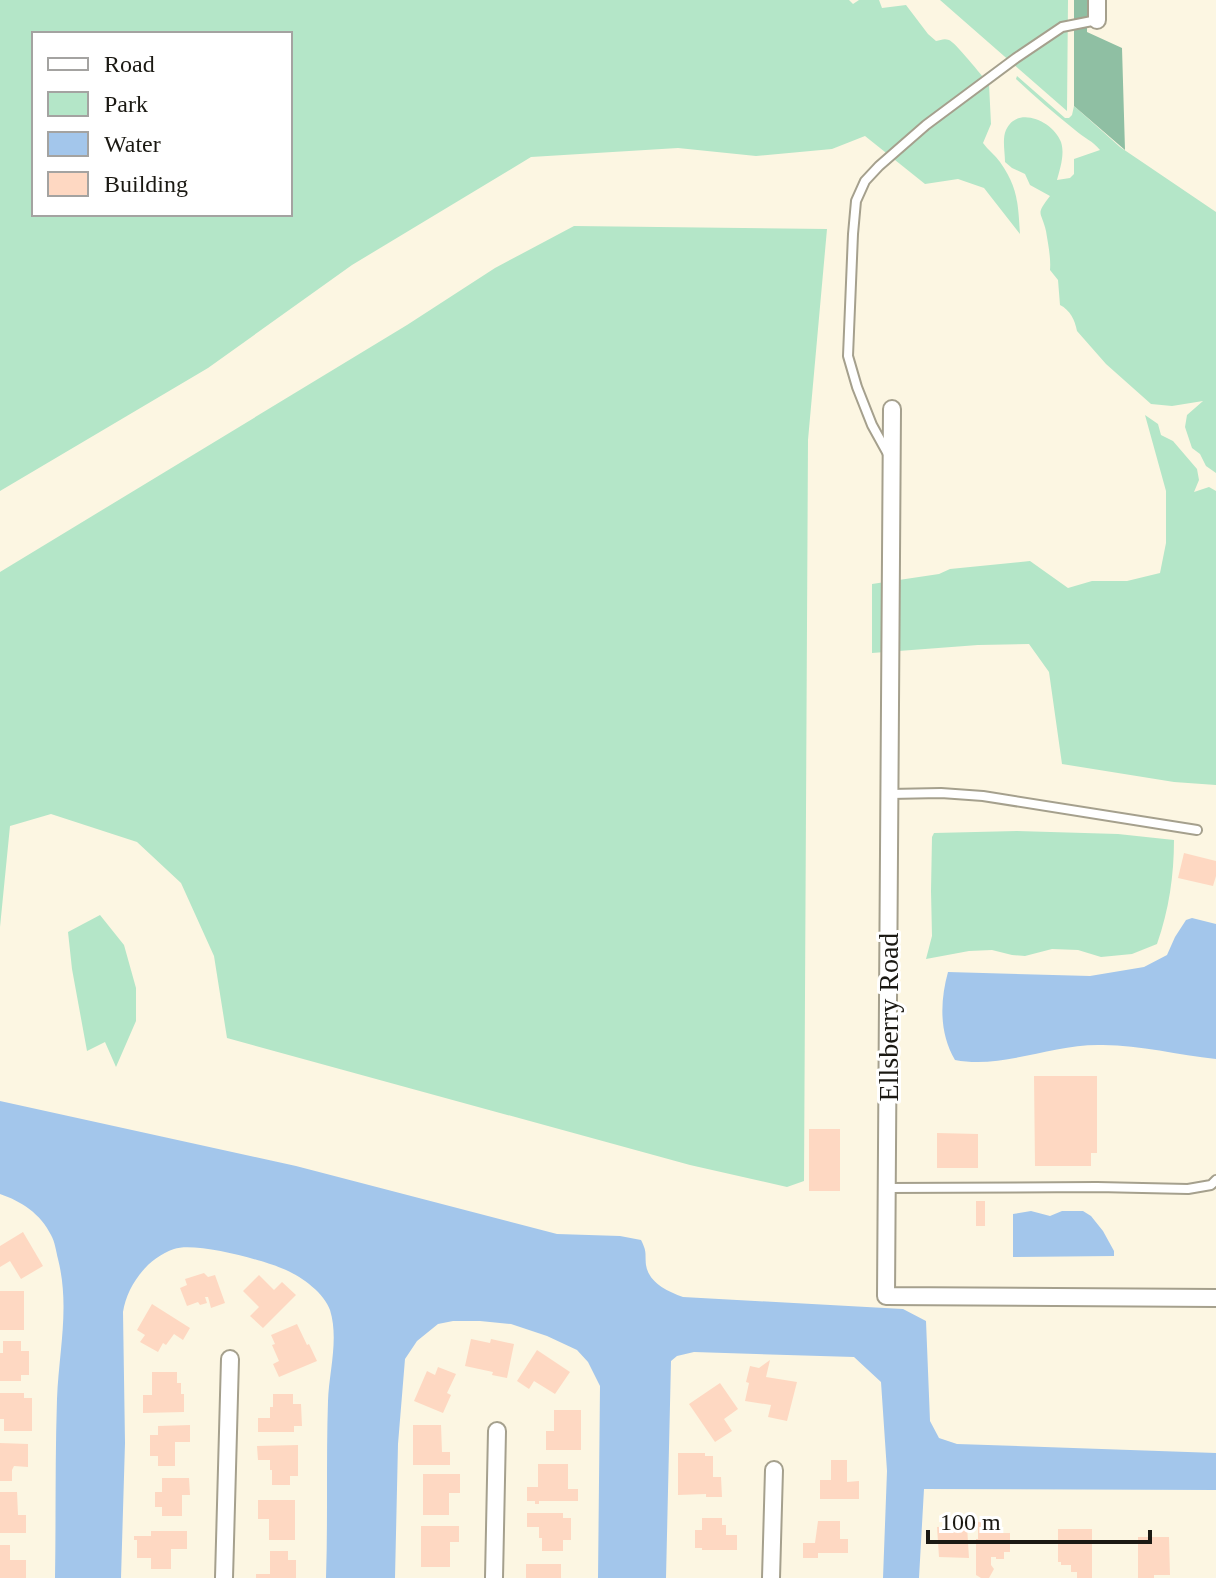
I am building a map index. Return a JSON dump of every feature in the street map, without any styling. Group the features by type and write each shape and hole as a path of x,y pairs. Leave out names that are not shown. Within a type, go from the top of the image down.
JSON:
{"street":[{"path":"1097,0 1097,20"},
{"name":"Ellsberry Road","path":"892,409 886,1296 1216,1298"},
{"path":"224,1578 230,1359"},
{"path":"494,1578 497,1431"},
{"path":"771,1578 774,1470"}],"lane":[{"path":"892,462 872,425 848,356 856,201 865,181 926,125 1016,58 1062,27 1097,20"},
{"path":"890,794 983,796 1197,830"},
{"path":"887,1188 1188,1189 1211,1185 1216,1180"}],"green space":[{"path":"0,0 849,0 853,4 859,0 879,0 882,8 906,5 928,34 936,41 946,39 952,42 989,84 991,124 983,143 1000,162 1014,188 1020,234 984,188 958,179 925,184 865,136 832,149 756,156 678,148 531,157 352,265 208,368 0,491"},
{"path":"940,0 1068,0 1067,111"},
{"path":"1074,0 1087,0 1087,32 1122,48 1125,150 1074,106"},
{"path":"1017,76 1065,118 1072,115 1074,106 1120,147 1216,212 1216,473 1192,448 1185,427 1187,415 1203,401 1172,406 1151,404 1106,364 1077,331 1073,319 1060,305 1058,280 1050,270 1046,231 1040,213 1050,196 1030,185 1025,174 1005,162 1006,130 1011,122 1026,117 1051,128 1062,147 1057,180 1070,178 1074,174 1074,159 1100,150 1030,92 1016,79"},
{"path":"574,226 827,229 808,440 804,1181 787,1187 690,1165 227,1038 214,956 181,883 137,842 51,814 10,826 0,927 0,572 407,325 495,268"},
{"path":"1145,415 1158,424 1161,435 1173,441 1197,469 1199,480 1194,492 1209,487 1216,491 1216,785 1174,782 1062,764 1049,672 1029,644 872,653 872,584 939,574 950,569 1030,561 1068,588 1092,581 1127,581 1160,573 1166,543 1166,491"},
{"path":"1017,831 1118,834 1174,840 1170,892 1157,944 1132,954 1101,957 1078,950 1052,949 1025,956 992,950 926,959 932,936 934,833"},
{"path":"100,915 124,945 136,988 136,1021 116,1067 105,1042 87,1051 68,932"}],"water":[{"path":"1192,918 1216,924 1216,1059 1098,1045 990,1061 955,1060 946,1039 942,1017 948,972 1090,976 1144,967 1167,955 1186,920"},
{"path":"0,1101 296,1166 557,1234 620,1236 641,1240 651,1277 665,1289 683,1297 903,1309 926,1321 930,1421 939,1438 957,1444 1216,1453 1216,1490 924,1489 919,1578 883,1578 887,1471 881,1382 854,1357 694,1352 677,1356 671,1361 666,1578 598,1578 600,1386 588,1362 577,1350 511,1324 453,1321 438,1324 417,1341 405,1359 398,1444 395,1578 326,1578 328,1401 334,1344 333,1321 327,1303 316,1290 288,1271 227,1252 184,1247 164,1253 147,1266 129,1292 123,1312 125,1443 121,1578 55,1578 57,1399 63,1294 54,1241 47,1227 23,1205 0,1194"},
{"path":"1031,1211 1050,1216 1062,1211 1083,1211 1103,1231 1114,1256 1013,1257 1013,1214"}],"building":[{"path":"1184,853 1216,861 1213,886 1178,878"},
{"path":"1034,1076 1097,1076 1097,1153 1091,1153 1091,1166 1035,1166"},
{"path":"809,1129 840,1129 840,1191 809,1191"},
{"path":"937,1133 978,1134 978,1168 937,1168"},
{"path":"976,1201 985,1201 985,1226 976,1226"},
{"path":"23,1232 43,1266 21,1279 10,1261 0,1267 0,1246"},
{"path":"204,1273 208,1277 215,1275 225,1303 211,1308 208,1297 205,1297 207,1303 187,1306 180,1288 187,1285 185,1279"},
{"path":"259,1275 274,1290 282,1282 296,1295 263,1328 250,1316 259,1307 243,1291"},
{"path":"0,1291 24,1291 24,1330 0,1330"},
{"path":"152,1304 190,1328 183,1340 174,1334 158,1352 140,1342 145,1335 137,1330"},
{"path":"297,1324 317,1361 279,1377 273,1364 279,1361 271,1335"},
{"path":"471,1339 514,1344 507,1378 465,1366"},
{"path":"3,1341 21,1341 21,1351 29,1351 29,1375 21,1375 21,1381 0,1381"},
{"path":"537,1350 570,1372 555,1394 534,1381 529,1389 517,1381"},
{"path":"770,1360 766,1377 797,1382 787,1421 768,1417 771,1405 745,1401 750,1366 759,1368"},
{"path":"438,1367 456,1374 447,1393 451,1395 443,1413 414,1401 427,1371 435,1375"},
{"path":"152,1372 177,1372 177,1383 181,1383 181,1394 184,1394 184,1412 143,1413 143,1395 152,1395"},
{"path":"720,1383 738,1409 724,1419 732,1431 715,1442 689,1404"},
{"path":"0,1393 24,1393 24,1398 32,1398 32,1431 4,1431 4,1419 0,1419"},
{"path":"273,1394 293,1394 293,1404 301,1404 302,1426 294,1426 294,1432 258,1432 258,1418 270,1418"},
{"path":"554,1410 581,1410 581,1450 546,1450 546,1431 554,1431"},
{"path":"190,1425 190,1442 175,1442 175,1466 158,1466 158,1456 150,1456 150,1435 158,1435 158,1426"},
{"path":"413,1425 441,1425 442,1452 450,1452 450,1465 413,1465"},
{"path":"0,1443 28,1444 28,1467 14,1466 12,1481 0,1481"},
{"path":"298,1445 298,1476 290,1476 290,1485 272,1485 270,1460 258,1460 257,1446"},
{"path":"678,1453 713,1456 713,1477 721,1477 722,1497 678,1495"},
{"path":"831,1460 847,1460 847,1482 859,1481 859,1499 820,1499 820,1480 831,1480"},
{"path":"538,1464 568,1464 568,1489 578,1489 578,1501 539,1501 535,1504 535,1501 527,1501 527,1487 538,1487"},
{"path":"423,1474 460,1474 460,1493 449,1493 449,1515 423,1515"},
{"path":"162,1478 189,1478 190,1495 182,1495 182,1516 162,1516 162,1507 155,1507 155,1492 162,1492"},
{"path":"0,1492 17,1492 18,1515 26,1515 26,1533 0,1533"},
{"path":"258,1500 295,1500 295,1540 269,1540 269,1519 258,1519"},
{"path":"527,1513 563,1513 563,1518 571,1518 571,1540 563,1540 563,1551 542,1551 539,1527 527,1527"},
{"path":"702,1518 722,1518 726,1535 737,1535 737,1550 695,1548 695,1530 702,1530"},
{"path":"818,1521 840,1521 840,1539 848,1539 848,1553 818,1553 818,1558 803,1558 803,1543 815,1543"},
{"path":"978,1522 997,1522 997,1533 1010,1533 1010,1552 1004,1552 1004,1559 991,1557 994,1569 989,1578 976,1575"},
{"path":"421,1526 459,1526 459,1542 450,1542 450,1567 421,1567"},
{"path":"967,1526 969,1558 939,1557 937,1527"},
{"path":"1058,1529 1092,1529 1092,1578 1077,1578 1077,1572 1071,1572 1071,1565 1058,1562"},
{"path":"151,1531 187,1531 187,1549 171,1549 171,1569 151,1569 151,1558 137,1558 137,1540 134,1536 151,1536"},
{"path":"1138,1537 1169,1537 1170,1575 1138,1578"},
{"path":"0,1545 10,1545 10,1560 26,1560 26,1578 0,1578"},
{"path":"270,1551 288,1551 288,1560 296,1560 296,1578 256,1578 256,1574 270,1574"},
{"path":"526,1564 561,1564 561,1578 526,1578"}]}
